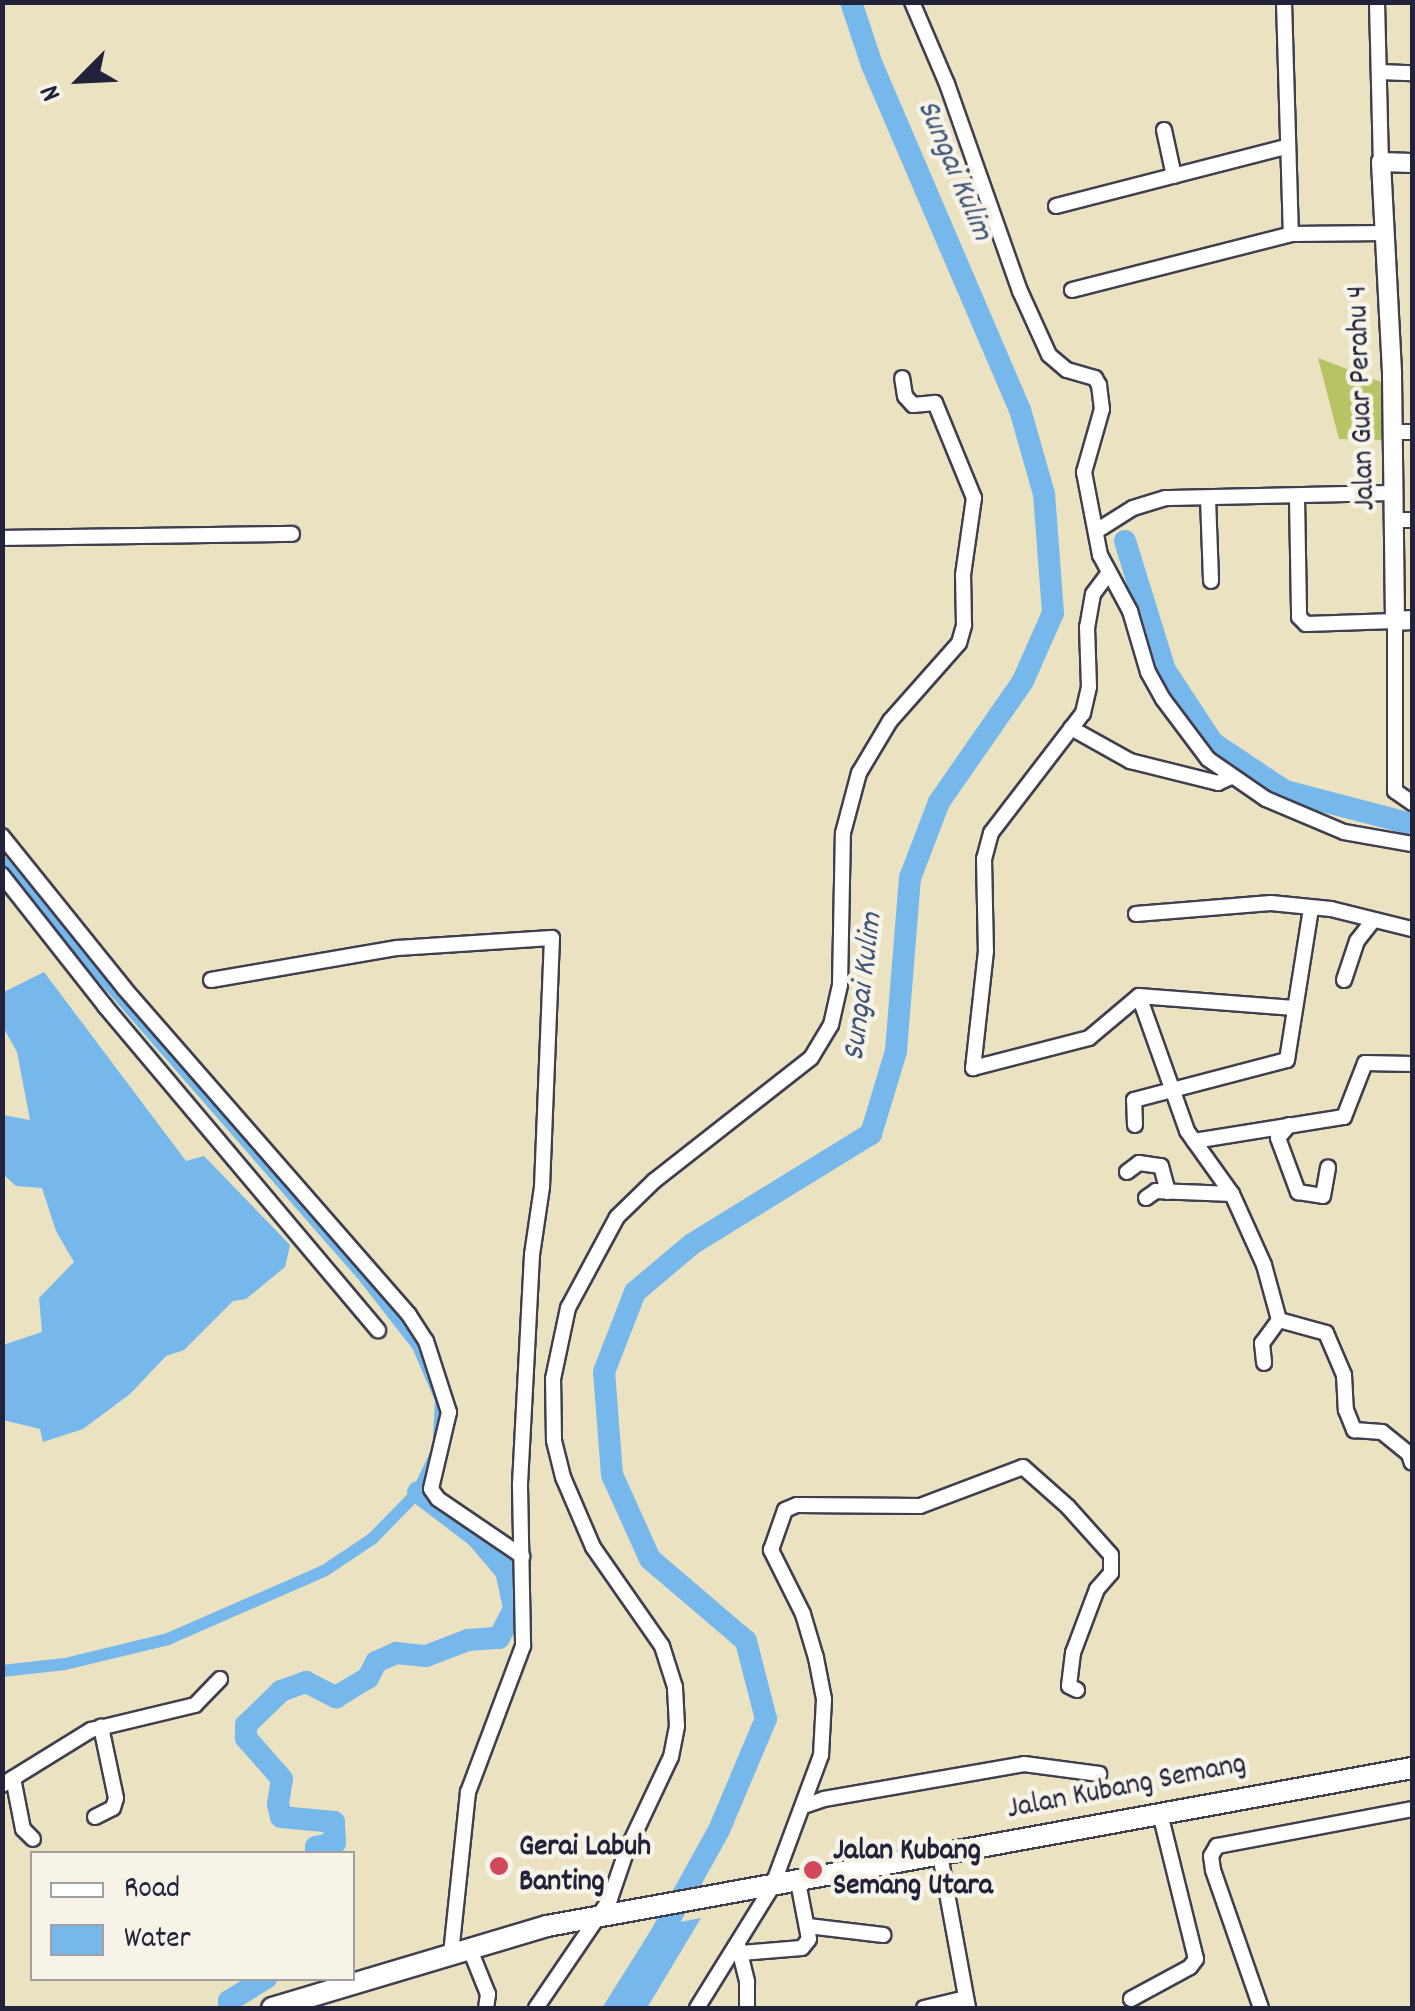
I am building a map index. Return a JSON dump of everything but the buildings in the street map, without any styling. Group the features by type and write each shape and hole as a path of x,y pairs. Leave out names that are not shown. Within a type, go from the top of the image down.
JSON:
{"main road":[{"name":"Jalan Kubang Semang","path":"272,2008 460,1950 604,1918 1412,1768"}],"street":[{"path":"912,2 954,103 1020,291 1049,355 1067,370 1095,378 1100,385 1102,409 1084,472 1108,574 1130,612 1148,672 1163,699 1185,732 1231,777 1297,814 1344,832 1412,844"},
{"path":"1284,2 1291,234"},
{"name":"Jalan Guar Perahu 4","path":"1377,2 1381,162 1403,432 1395,493 1404,520 1404,620 1395,791 1412,803"},
{"path":"1379,72 1412,72"},
{"path":"1164,130 1174,176"},
{"path":"1056,206 1286,147"},
{"path":"1381,162 1412,163"},
{"path":"1072,290 1291,234 1386,232"},
{"path":"536,2008 604,1918 626,1852 671,1758 677,1726 675,1687 662,1646 593,1546 575,1512 554,1440 553,1380 568,1308 617,1217 654,1181 811,1058 831,1025 840,985 843,833 859,773 890,720 955,650 963,634 962,575 974,498 934,403 914,405 905,396 902,378"},
{"path":"1098,530 1134,508 1166,498 1395,493"},
{"path":"1297,497 1298,617 1306,624 1404,620"},
{"path":"1208,498 1210,581"},
{"path":"2,538 292,534"},
{"path":"1108,574 1093,594 1087,627 1089,687 1083,713 992,833 984,859 986,951 973,1068 1089,1038 1139,996 1294,1008"},
{"path":"1070,728 1099,747 1152,768 1180,770 1218,783 1231,777"},
{"path":"2,836 124,988 409,1315 426,1341 449,1412 432,1489 438,1499 522,1556"},
{"path":"2,876 378,1330"},
{"path":"1136,914 1270,903 1331,909 1412,929"},
{"path":"1136,1125 1134,1100 1287,1060 1311,908"},
{"path":"1344,980 1356,941 1372,922"},
{"path":"211,980 397,948 552,938 542,1188 532,1256 524,1397 523,1646 468,1792 460,1950 488,1994 486,2008"},
{"path":"1139,996 1170,1092 1194,1141 1232,1194 1264,1265 1279,1320"},
{"path":"1194,1141 1344,1117 1365,1063 1412,1064"},
{"path":"1289,1125 1278,1138 1298,1192 1323,1196 1328,1167"},
{"path":"1127,1172 1139,1163 1162,1166 1168,1192"},
{"path":"1146,1198 1168,1192 1232,1194"},
{"path":"1264,1363 1262,1343 1279,1320"},
{"path":"1279,1320 1326,1332 1344,1375 1346,1410 1354,1430 1382,1432 1411,1457"},
{"path":"697,2008 739,1949 772,1888 821,1755 824,1699 803,1614 771,1550 785,1510 796,1505 920,1506 1022,1468 1068,1506 1111,1555 1111,1573 1098,1589 1073,1653 1069,1686 1076,1690"},
{"path":"34,1839 23,1828 8,1782 100,1726 195,1705 220,1678"},
{"path":"95,1816 112,1808 116,1798 100,1726"},
{"path":"804,1806 824,1798 1024,1764 1099,1774"},
{"path":"1261,2008 1213,1870 1211,1856 1218,1846 1412,1809"},
{"path":"1131,1999 1190,1967 1196,1959 1160,1813"},
{"path":"924,2008 967,2003 940,1855"},
{"path":"739,1949 802,1948 809,1939 798,1882"},
{"path":"808,1926 883,1935"},
{"path":"739,1949 747,2008"}],"green space":[{"path":"1318,358 1384,383 1385,440 1339,439"}],"water":[{"path":"44,972 186,1161 204,1156 290,1245 285,1267 246,1299 233,1301 184,1350 166,1356 130,1394 83,1429 43,1442 40,1429 3,1420 3,1345 42,1332 39,1298 74,1262 56,1231 42,1188 16,1186 3,1174 3,1115 30,1120 17,1052 3,1027 2,993"},
{"path":"701,1918 647,2008 602,2008 653,1927"}],"waterway":[{"name":"Sungai Kulim","path":"653,1949 719,1830 766,1719 746,1641 650,1559 612,1475 604,1372 635,1292 692,1244 871,1134 896,1051 910,878 939,802 1023,681 1053,613 1044,494 1020,410 872,65 851,2"},
{"path":"1125,541 1165,670 1213,743 1285,791 1412,824"},
{"path":"2,862 365,1278 418,1346 441,1400 439,1436"},
{"path":"2,1671 65,1664 168,1639 324,1571 372,1539 418,1492 435,1456"},
{"path":"316,1851 316,1847 335,1843 334,1822 281,1817 278,1804 282,1779 246,1738 246,1725 281,1691 306,1682 336,1697 368,1678 376,1662 396,1653 426,1656 468,1640 499,1638 514,1608 506,1571 477,1537 418,1492"},
{"path":"229,2008 229,2001 261,1981"}],"place":[{"name":"Gerai Labuh Banting","path":"499,1866"},
{"name":"Jalan Kubang Semang Utara","path":"813,1870"}]}
